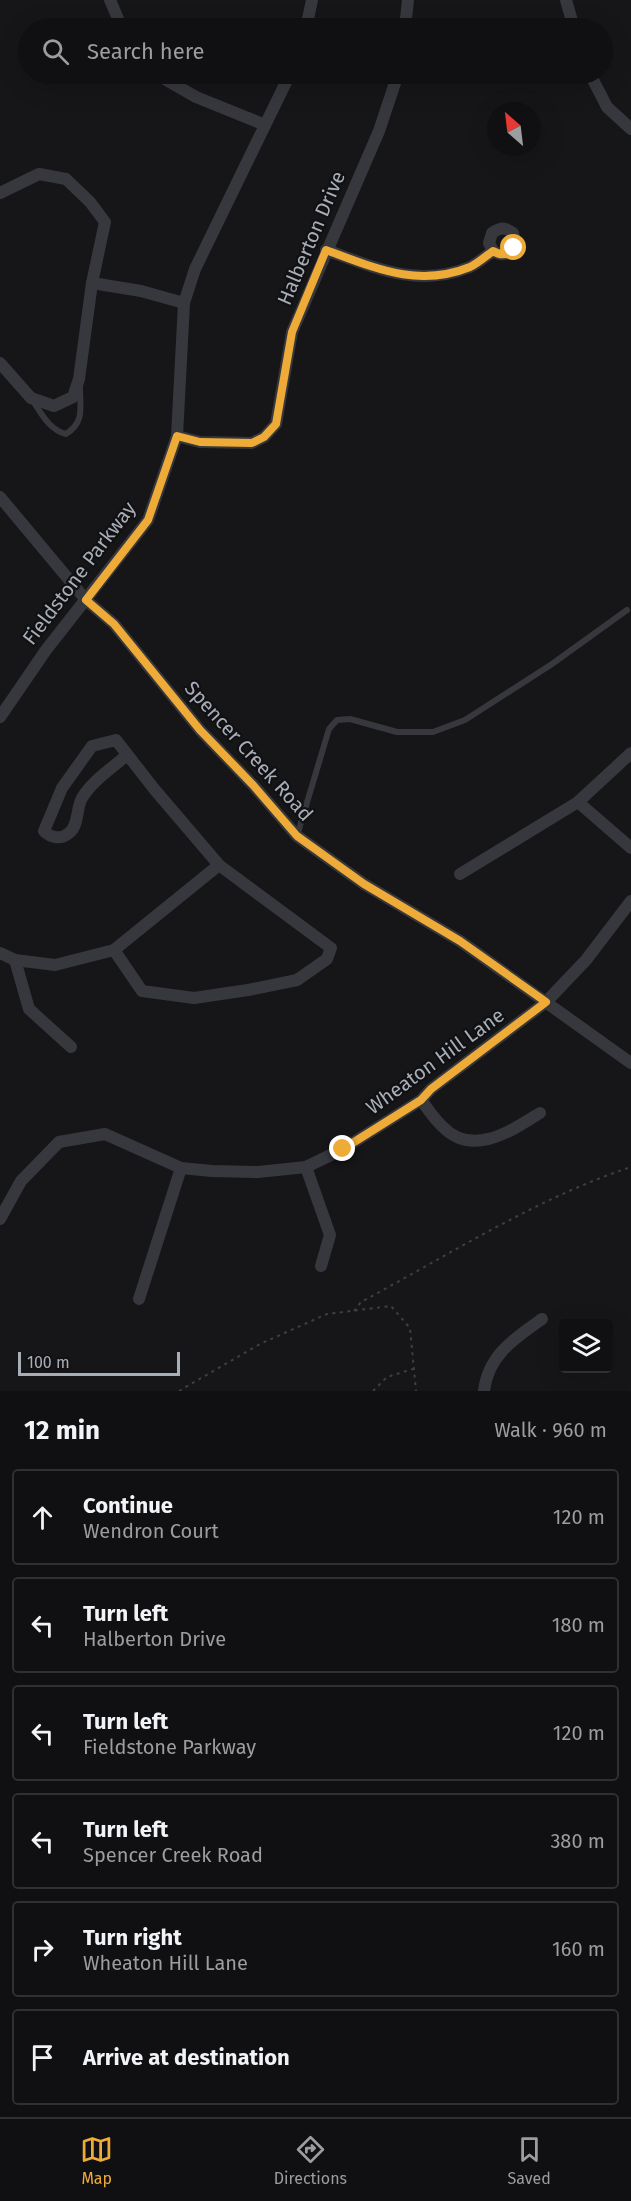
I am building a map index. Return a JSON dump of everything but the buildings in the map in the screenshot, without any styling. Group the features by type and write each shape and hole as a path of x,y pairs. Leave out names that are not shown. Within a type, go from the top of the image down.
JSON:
{"street":[{"path":"110,0 118,18"},
{"path":"308,18 312,0"},
{"path":"406,18 408,0"},
{"path":"566,0 571,18"},
{"path":"173,84 196,97 265,125"},
{"name":"Fieldstone Parkway","path":"0,717 46,650 148,520 177,436 184,303 195,269 285,84"},
{"name":"Halberton Drive","path":"177,436 200,442 252,443 264,437 276,424 292,332 380,131 395,84"},
{"path":"595,84 607,107 631,129"},
{"path":"0,193 39,174 66,179 90,202 105,222 92,283 79,379 73,397 54,406 31,398 0,363"},
{"path":"326,250 390,273 418,277 439,276 472,266 493,251"},
{"path":"92,283 141,291 184,303"},
{"name":"Spencer Creek Road","path":"0,496 86,600 114,624 200,730 253,785 297,836 364,884 460,941 631,1063"},
{"path":"114,950 142,991 194,998 297,980 327,959 331,948 219,865 116,740 92,746 62,788 44,831 49,837 59,838 72,830 79,805 88,790 127,755"},
{"path":"460,874 578,802 631,753"},
{"path":"578,802 631,848"},
{"path":"0,953 15,960 55,965 114,950 219,865"},
{"name":"Wheaton Hill Lane","path":"0,1219 21,1181 59,1142 105,1134 181,1168 212,1171 258,1172 306,1167 343,1149 421,1100 431,1089 546,1002 586,960 631,901"},
{"path":"15,960 29,1009 71,1047"},
{"path":"421,1100 443,1128 461,1140 483,1142 511,1131 540,1113"},
{"path":"306,1167 330,1234 321,1266"},
{"path":"139,1299 181,1168"},
{"path":"484,1391 486,1378 501,1351 542,1319"}],"lane":[{"path":"31,398 48,423 58,432 66,434 78,424 79,379"},
{"path":"297,836 328,729 337,720 350,718 397,732 433,732 465,720 552,664 627,610"}],"path":[{"path":"354,1311 361,1302 531,1211 595,1179 631,1167"},
{"path":"179,1391 260,1344 327,1314 391,1306 410,1328 416,1391"},
{"path":"373,1391 387,1377 413,1369"}],"route":[{"path":"343,1149 421,1100 431,1089 546,1002 460,941 364,884 297,836 253,785 200,730 114,624 86,600 148,520 177,436 200,442 252,443 264,437 276,424 292,332 326,250 390,273 418,277 439,276 472,266 493,251 506,254 514,248"}]}
